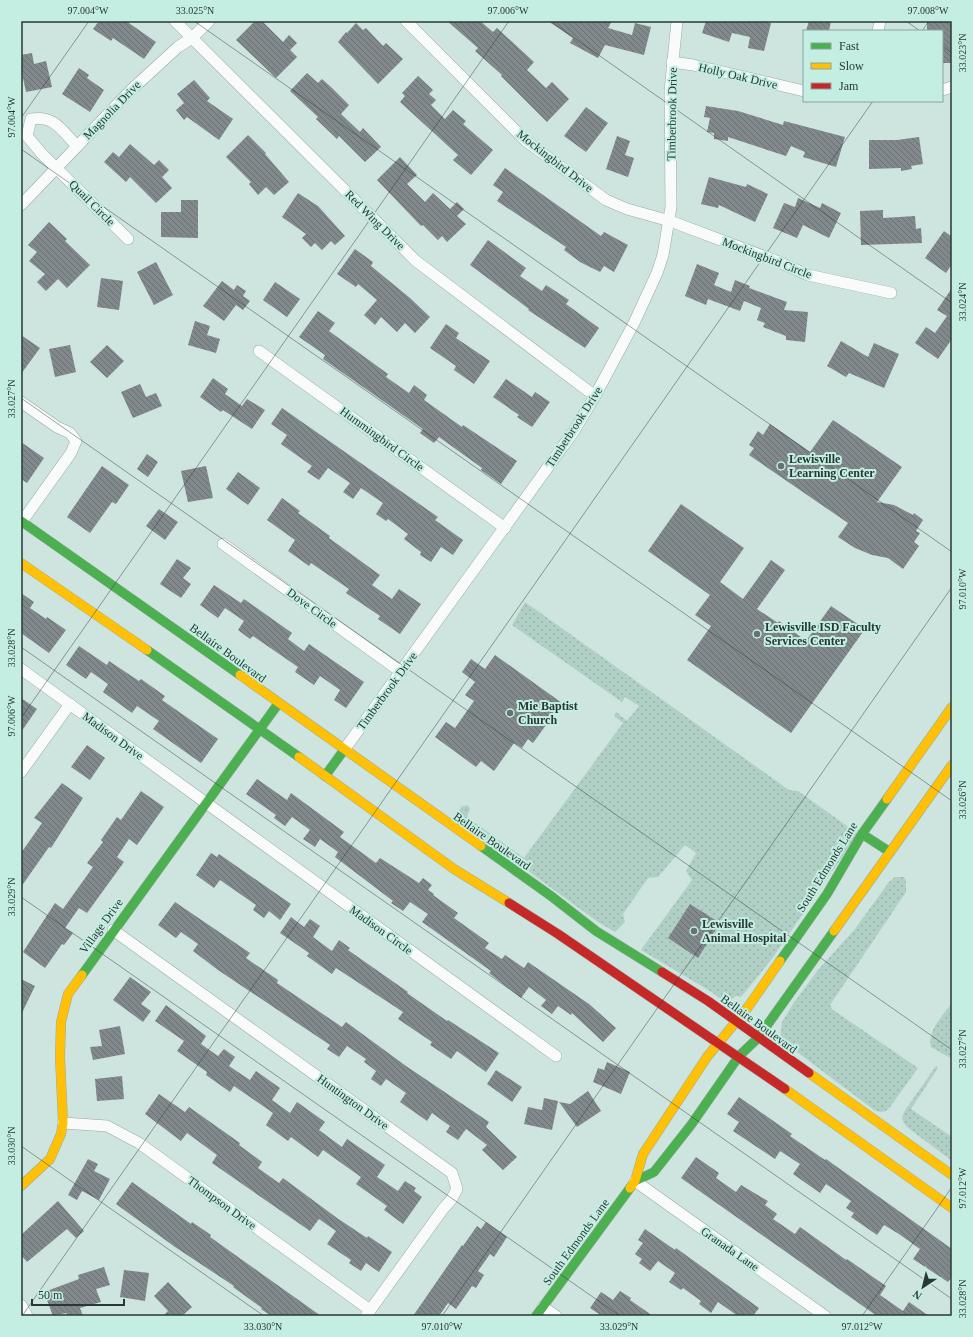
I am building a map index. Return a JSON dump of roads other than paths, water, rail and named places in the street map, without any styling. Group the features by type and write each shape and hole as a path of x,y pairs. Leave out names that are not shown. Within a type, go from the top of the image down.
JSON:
{"main road":[{"name":"Bellaire Boulevard","path":"21,522 142,605 596,931 708,1001 952,1176"},
{"path":"21,563 260,729 454,869 558,934 719,1042 952,1208"},
{"name":"Village Drive","path":"21,1186 44,1168 55,1153 63,1123 60,1030 62,1007 73,985 278,704"},
{"name":"South Edmonds Lane","path":"540,1312 635,1182 643,1154 719,1042 736,1022 827,894 862,834 952,707"},
{"name":"Timberbrook Drive","path":"325,776 344,750"},
{"name":"South Edmonds Lane","path":"635,1182 654,1172 691,1125 739,1056 758,1038 952,765"},
{"path":"862,834 890,852"}],"street":[{"name":"Red Wing Drive","path":"175,21 416,261 595,396"},
{"name":"Magnolia Drive","path":"21,205 131,90 178,46 192,38 209,21"},
{"name":"Mockingbird Drive","path":"406,21 526,141 606,200 627,210 670,222"},
{"name":"Timberbrook Drive","path":"344,750 562,447 595,396 634,323 655,279 663,255 670,222 672,194 670,116 672,62 677,21"},
{"name":"Holly Oak Drive","path":"672,62 693,65 803,91"},
{"name":"Quail Circle","path":"77,146 54,122 43,117 31,119 27,136 42,154 57,166 128,239"},
{"name":"Mockingbird Circle","path":"670,222 774,260 808,275 891,293"},
{"name":"Hummingbird Circle","path":"258,350 505,528"},
{"path":"21,402 57,427 70,433 76,441 71,453 21,522"},
{"name":"Dove Circle","path":"223,544 401,672"},
{"name":"Madison Drive","path":"21,669 206,804"},
{"path":"21,772 70,704"},
{"name":"Madison Circle","path":"206,804 556,1056"},
{"name":"Huntington Drive","path":"113,930 452,1173 457,1189 451,1200 368,1313"},
{"name":"Thompson Drive","path":"63,1123 107,1126 139,1143 368,1313"},
{"name":"Granada Lane","path":"635,1182 825,1316"},
{"path":"21,1305 27,1316"},
{"path":"540,1312 556,1316"}],"place":[{"name":"Lewisville Learning Center","path":"781,466"},
{"name":"Lewisville ISD Faculty Services Center","path":"757,634"},
{"name":"Mie Baptist Church","path":"510,713"},
{"name":"Lewisville Animal Hospital","path":"694,931"}]}
